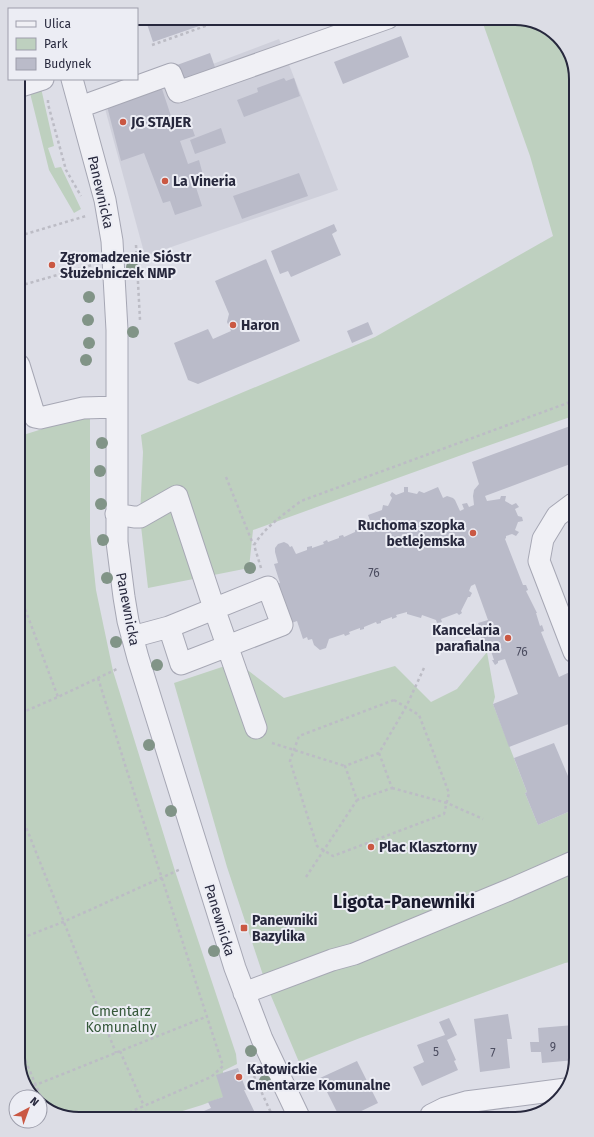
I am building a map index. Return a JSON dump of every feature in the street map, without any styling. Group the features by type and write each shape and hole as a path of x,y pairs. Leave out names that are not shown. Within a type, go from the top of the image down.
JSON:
{"street":[{"path":"80,107 171,74 178,92 368,25"},
{"path":"25,85 40,80"},
{"name":"Panewnicka","path":"72,80 104,200 112,241 117,330 117,542 120,573 132,637 232,961 269,1053 297,1112"},
{"path":"25,404 27,419 40,418 83,408 117,407"},
{"path":"116,514 140,517 177,496 214,608 262,734"},
{"path":"569,507 557,516 543,538 539,560 569,639"},
{"path":"132,637 169,627 268,587 282,624 181,664 169,627"},
{"path":"244,993 332,960 354,954 569,864"},
{"path":"437,1112 466,1102 558,1091"}],"path":[{"path":"152,45 208,25"},
{"path":"25,234 88,215"},
{"path":"25,284 94,264"},
{"path":"254,545 261,533 301,501 569,402"},
{"path":"226,477 254,545 268,587"},
{"path":"25,611 58,697"},
{"path":"25,711 98,678 123,664"},
{"path":"262,734 294,750 344,766 379,753 406,708 424,668"},
{"path":"98,678 223,1066 211,1077 130,1112"},
{"path":"394,700 406,708 419,715 449,793 444,814 332,856 317,846 290,761 299,736 394,700"},
{"path":"379,753 392,788"},
{"path":"344,766 357,800"},
{"path":"306,877 357,800 392,788 447,803 483,819"},
{"path":"25,825 116,1053"},
{"path":"25,937 63,922 183,868"},
{"path":"33,1086 208,1016"},
{"path":"120,1051 144,1106"},
{"path":"25,1060 38,1089"}],"shaded area":[{"path":"279,39 338,190 145,256 104,105"}],"green space":[{"path":"483,25 525,26 545,34 560,49 568,69 569,417 253,530 249,568 148,588 140,517 143,452 141,435 375,337 553,236 530,156"},
{"path":"41,88 54,146 48,148 55,168 61,167 81,209 74,213 49,170 30,93"},
{"name":"Cmentarz Komunalny","path":"90,414 90,533 96,590 113,671 175,871 236,1054 237,1064 223,1071 223,1097 179,1112 76,1112 62,1109 49,1103 48,1089 35,1089 29,1078 25,1058 25,434"},
{"name":"Plac Klasztorny","path":"487,652 495,697 493,704 538,825 569,812 569,962 360,1038 299,1062 266,984 227,867 174,683 237,662 284,698 395,666 431,702 457,689"}],"building":[{"path":"147,25 202,25 153,42"},
{"path":"401,36 409,57 343,84 334,62"},
{"path":"210,53 217,73 184,85 177,65"},
{"path":"284,78 286,81 294,78 300,96 244,117 237,100 258,92 257,88"},
{"path":"161,86 172,119 187,114 195,136 180,141 188,164 199,160 203,175 193,178 202,206 175,215 170,201 163,203 144,153 121,161 107,106"},
{"path":"221,128 226,143 195,154 190,140"},
{"path":"299,173 308,196 242,219 233,196"},
{"path":"334,224 337,231 332,234 341,255 291,277 288,271 280,274 271,251"},
{"path":"266,259 300,341 198,384 188,380 174,343 208,329 213,339 231,331 227,322 229,314 215,281"},
{"path":"368,322 373,334 352,343 347,331"},
{"path":"569,426 569,464 485,496 487,501 500,499 501,496 506,496 505,501 512,505 516,503 519,507 515,509 518,516 522,517 523,521 518,522 515,530 519,532 516,536 512,534 506,536 505,539 523,585 526,585 528,590 526,591 537,613 540,626 542,625 544,631 541,632 559,677 569,672 569,724 509,747 493,704 518,694 505,659 498,661 495,665 492,660 494,660 491,651 487,652 481,637 484,635 482,627 480,628 478,623 488,620 475,584 471,586 469,591 472,593 470,597 468,597 461,611 462,613 459,615 457,613 441,619 442,622 437,623 436,620 422,615 421,618 407,614 407,612 396,615 397,617 392,619 392,617 381,621 381,623 377,624 376,622 364,627 364,629 360,630 360,628 349,632 350,634 345,636 344,634 329,639 326,648 320,650 314,645 312,639 308,640 307,637 303,639 297,621 289,624 275,585 280,583 274,564 278,563 275,548 278,544 284,542 290,547 292,546 296,554 307,550 307,547 312,546 312,548 324,544 323,542 327,540 328,542 339,538 339,536 343,535 344,537 355,532 355,530 359,529 360,531 372,526 368,515 382,510 383,505 388,506 392,498 390,495 392,492 396,495 404,492 404,487 408,487 408,492 417,494 419,491 424,493 438,487 443,498 447,496 455,500 460,511 464,509 462,504 467,503 469,507 474,505 474,490 479,484 472,462"},
{"path":"554,743 569,776 569,812 538,825 525,793 527,792 514,758"},
{"path":"508,1014 512,1039 507,1039 510,1068 480,1072 474,1019"},
{"path":"449,1018 457,1035 447,1040 456,1060 454,1061 458,1070 422,1086 413,1067 424,1062 417,1045 445,1035 439,1022"},
{"path":"569,1025 569,1061 542,1063 541,1052 531,1052 530,1042 539,1042 538,1028"},
{"path":"357,1061 378,1103 359,1112 337,1112 320,1078"},
{"path":"238,1068 246,1090 244,1090 255,1112 204,1112 211,1108 208,1102 223,1097 216,1075"}],"place":[{"name":"JG STAJER","path":"123,122"},
{"name":"La Vineria","path":"165,181"},
{"name":"Zgromadzenie Sióstr Służebniczek NMP","path":"52,265"},
{"name":"Haron","path":"233,325"},
{"name":"Ruchoma szopka betlejemska","path":"473,533"},
{"name":"Kancelaria parafialna","path":"508,638"},
{"name":"Plac Klasztorny","path":"371,847"},
{"name":"Panewniki Bazylika","path":"244,928"},
{"name":"Katowickie Cmentarze Komunalne","path":"239,1077"}],"district":[{"name":"Ligota-Panewniki","path":"404,902"}]}
